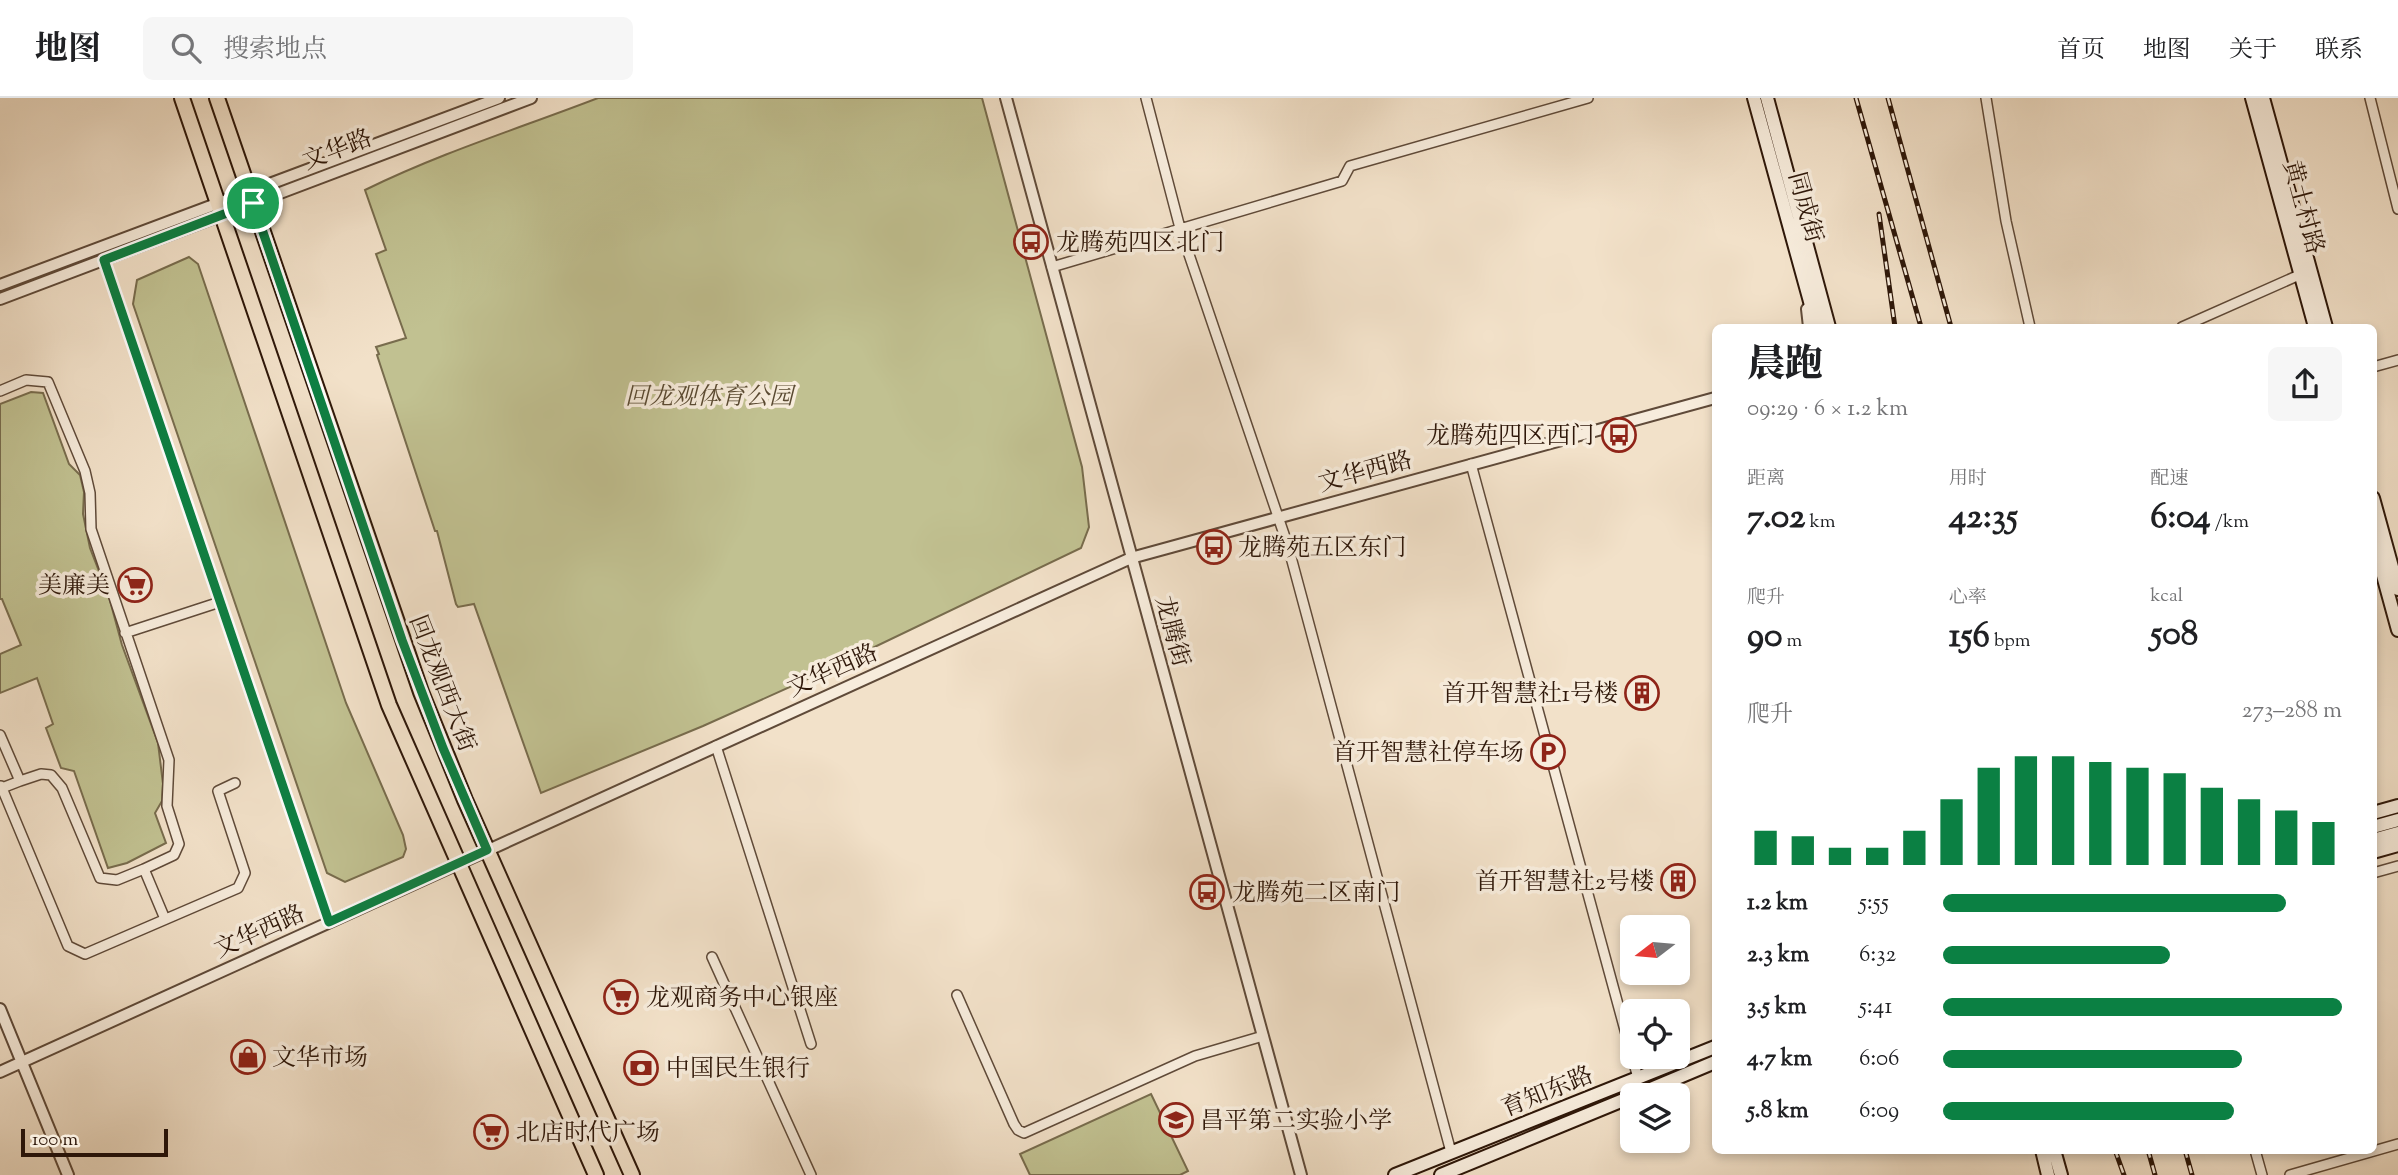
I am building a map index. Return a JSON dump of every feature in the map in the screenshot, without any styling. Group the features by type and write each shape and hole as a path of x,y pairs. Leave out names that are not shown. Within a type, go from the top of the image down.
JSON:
{"main road":[{"path":"182,98 389,705 596,1175"},
{"name":"回龙观西大街","path":"217,98 411,666 487,850 632,1175"},
{"name":"同成街","path":"1754,98 1816,324"},
{"name":"同成街","path":"1767,98 1828,324"},
{"name":"黄土村路","path":"2252,98 2305,272 2325,324"},
{"name":"黄土村路","path":"2263,98 2305,272 2314,324"},
{"path":"2377,513 2398,589"},
{"path":"2377,554 2398,630"},
{"path":"2377,812 2398,806"},
{"path":"2377,826 2398,820"},
{"path":"2377,839 2398,832"},
{"path":"2377,851 2398,845"},
{"name":"育知东路","path":"1395,1175 1698,1054 1712,1046"},
{"name":"育知东路","path":"1665,1083 1711,1064"},
{"name":"育知东路","path":"1441,1175 1458,1172 1620,1102"},
{"path":"2043,1154 2048,1175"},
{"path":"2055,1154 2061,1175"}],"street":[{"name":"文华路","path":"0,285 220,209 499,98"},
{"name":"文华路","path":"251,197 531,98"},
{"name":"龙腾街","path":"1006,98 1301,1175"},
{"path":"1146,98 1180,229 1288,546 1451,1152"},
{"path":"1052,267 1342,181 1350,166 1588,98"},
{"path":"1986,98 2006,220 2029,324"},
{"path":"2370,98 2398,209"},
{"name":"文华路","path":"0,299 104,260 220,209"},
{"path":"1786,215 1792,259 1809,324"},
{"path":"104,260 329,922"},
{"path":"2189,324 2305,272"},
{"path":"2377,366 2398,360"},
{"path":"0,391 26,380 48,382 85,471 90,493 90,529 169,760 167,806 179,844 174,855 117,880 100,877 62,788 51,775 41,774 1,786 68,946 85,954 238,888 245,873 218,791 235,783"},
{"name":"文华西路","path":"0,1072 1131,558 1712,400"},
{"path":"1471,464 1637,1078"},
{"path":"125,633 220,602"},
{"path":"0,735 20,781"},
{"path":"716,746 811,1044"},
{"path":"2377,872 2398,866"},
{"path":"144,869 165,919"},
{"path":"712,957 811,1175"},
{"path":"957,995 1014,1124 1024,1133 1195,1056 1262,1036"},
{"path":"0,1009 68,1175"},
{"path":"2377,1150 2398,1144"},
{"path":"2256,1154 2262,1175"},
{"path":"2290,1175 2363,1154"}],"green space":[{"name":"回龙观体育公园","path":"598,98 982,98 1082,467 1089,527 1081,548 812,677 703,726 541,793 474,604 458,607 456,604 437,531 377,355 379,354 376,347 406,338 376,254 386,250 365,190 451,153"},
{"path":"189,257 198,264 346,703 403,835 406,849 403,857 345,882 327,873 133,304 137,280"},
{"path":"31,392 43,393 69,464 80,475 84,492 83,514 90,548 158,743 163,784 162,801 155,813 166,843 127,863 108,868 74,771 61,768 46,728 53,724 37,678 0,693 0,654 21,645 0,599 0,404"},
{"path":"1151,1094 1188,1171 1180,1175 1030,1175 1020,1154"}],"railway":[{"path":"1856,98 1920,324"},
{"path":"1888,98 1950,324"},
{"path":"1879,214 1895,324"},
{"path":"2116,1154 2124,1175"},
{"path":"2149,1154 2155,1175"},
{"path":"2186,1154 2192,1175"}],"place":[{"name":"龙腾苑四区北门","path":"1031,242"},
{"name":"龙腾苑四区西门","path":"1619,435"},
{"name":"龙腾苑五区东门","path":"1214,547"},
{"name":"美廉美","path":"135,585"},
{"name":"首开智慧社1号楼","path":"1642,693"},
{"name":"首开智慧社停车场","path":"1548,752"},
{"name":"首开智慧社2号楼","path":"1678,881"},
{"name":"龙腾苑二区南门","path":"1207,892"},
{"name":"龙观商务中心银座","path":"621,997"},
{"name":"文华市场","path":"248,1057"},
{"name":"中国民生银行","path":"641,1068"},
{"name":"昌平第二实验小学","path":"1176,1120"},
{"name":"北店时代广场","path":"491,1132"}],"route":[{"path":"253,203 402,640 443,748 487,850 329,922 104,260 253,203"}]}
